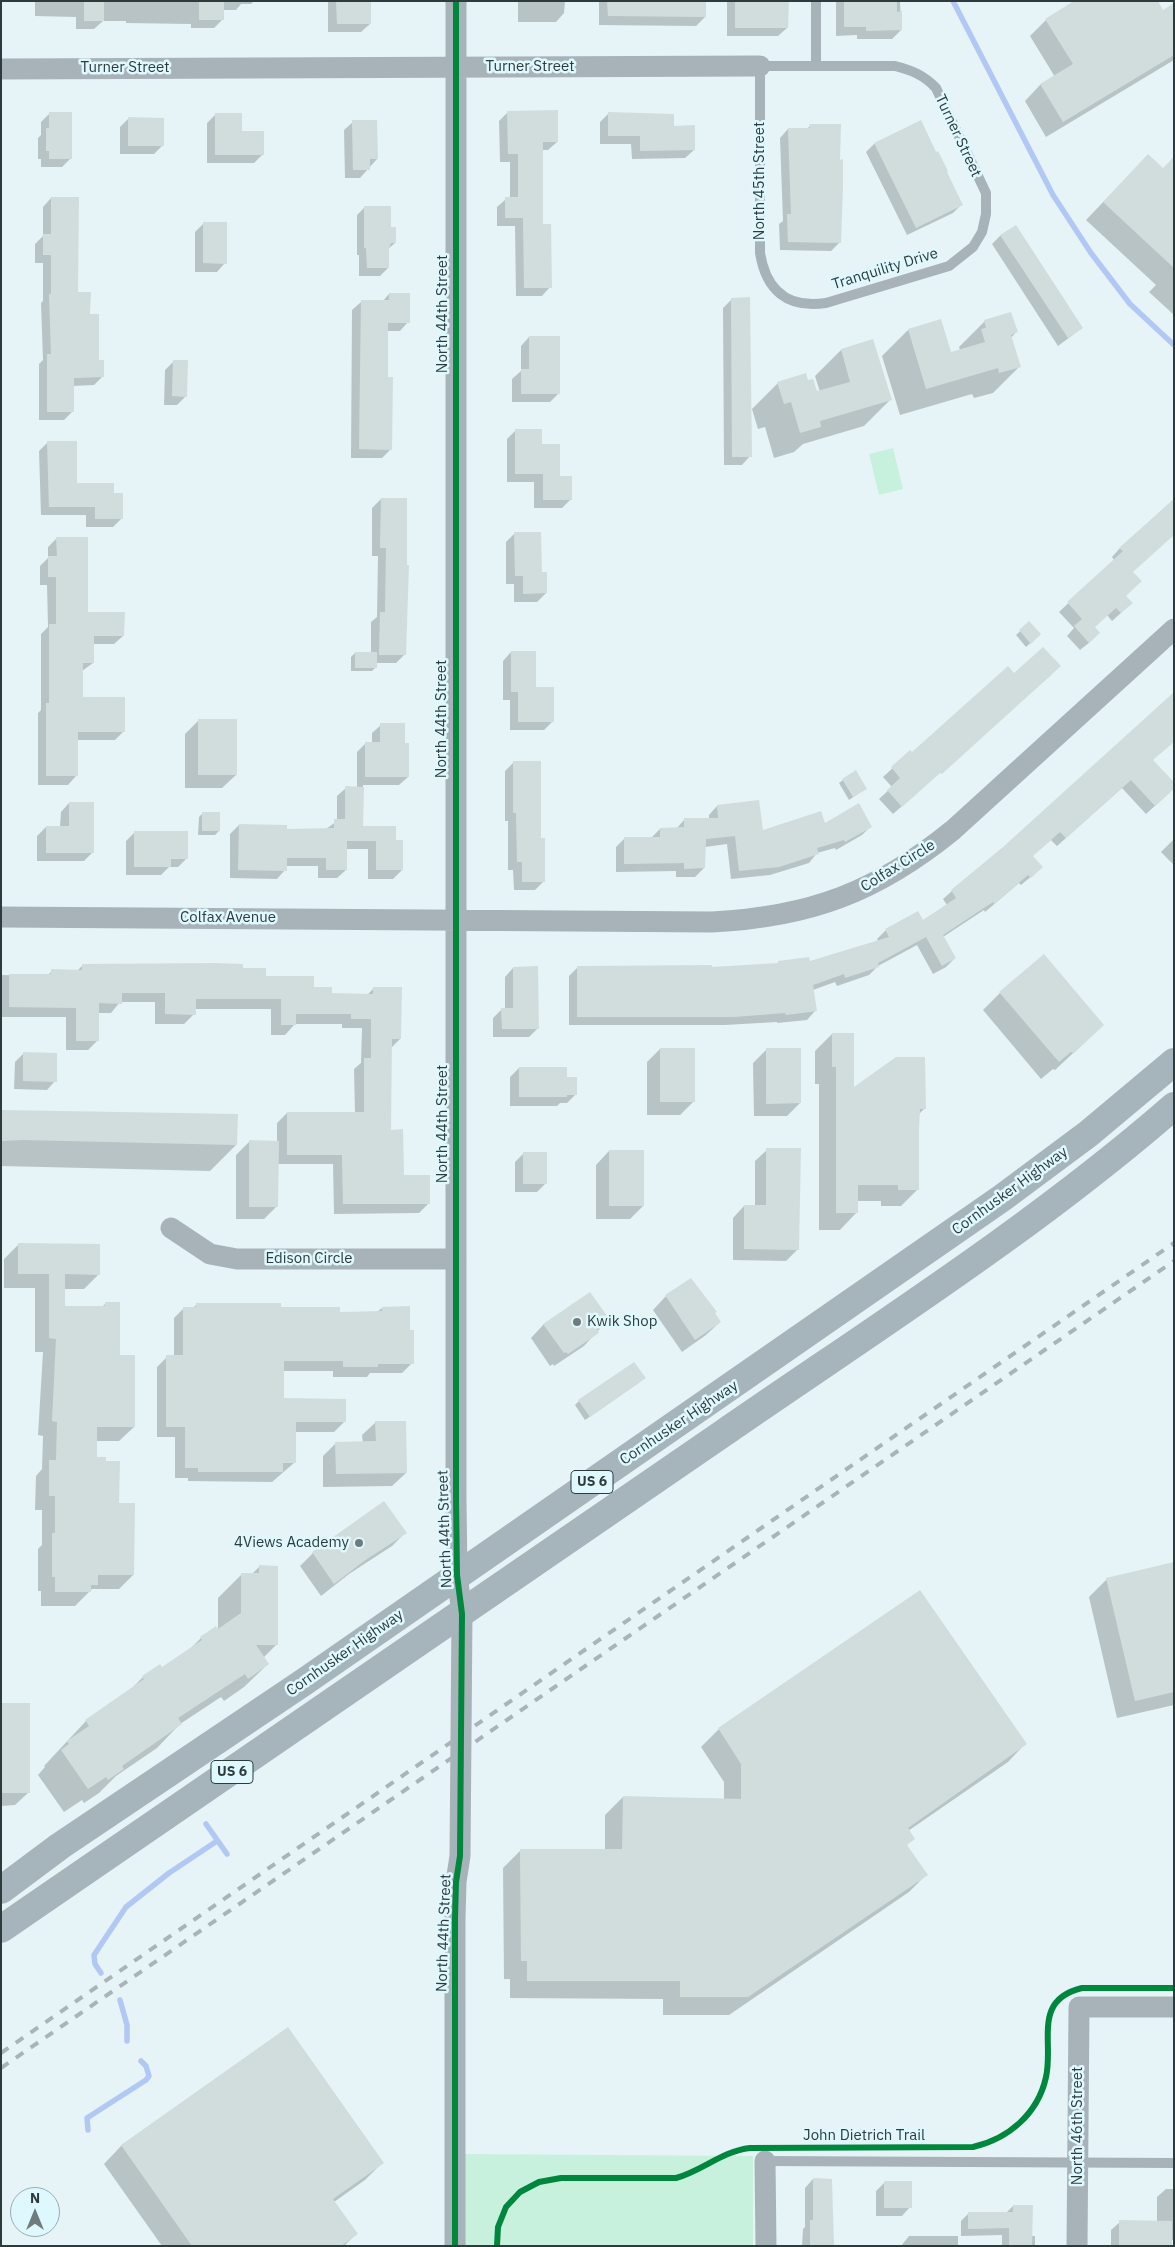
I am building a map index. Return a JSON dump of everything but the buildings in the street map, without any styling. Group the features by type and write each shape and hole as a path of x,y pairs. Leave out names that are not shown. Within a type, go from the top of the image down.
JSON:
{"main road":[{"name":"Cornhusker Highway","path":"1,1890 60,1846 304,1682 1002,1198 1088,1134 1174,1062"},
{"name":"US 6","path":"1,1929 964,1267 1079,1183 1174,1106"}],"street":[{"name":"North 44th Street","path":"455,2246 456,1882 449,1856 457,1575 456,1"},
{"name":"Turner Street","path":"1,69 760,66"},
{"name":"Colfax Circle","path":"456,920 747,920 801,910 861,891 928,851 1174,629"},
{"name":"Colfax Avenue","path":"1,917 456,920"},
{"name":"Edison Circle","path":"170,1228 210,1254 237,1259 456,1259"},
{"name":"North 46th Street","path":"1077,2246 1079,2007 1174,2007"},
{"path":"765,2161 766,2246"}],"lane":[{"path":"816,1 816,66"},
{"name":"Turner Street","path":"760,66 895,66 912,70 928,80 936,88 986,194"},
{"name":"North 45th Street","path":"760,66 760,253 763,270 776,291"},
{"name":"Tranquility Drive","path":"776,291 798,303 815,305 949,266 973,247 982,232 986,214 986,194"},
{"path":"765,2161 1174,2163"}],"green space":[{"path":"893,448 903,489 879,495 869,454"},
{"path":"464,2154 753,2156 753,2246 464,2246"}],"waterway":[{"path":"953,1 1053,195 1091,253 1130,304 1174,345"},
{"path":"206,1824 227,1854"},
{"path":"101,1973 95,1964 94,1955 126,1907 169,1873 217,1841"},
{"path":"120,2000 127,2025 127,2041"},
{"path":"88,2130 87,2118 146,2080 149,2076 146,2066 141,2061"}],"railway":[{"path":"1,2053 1174,1243"},
{"path":"1,2068 1174,1261"}],"cycle path":[{"path":"455,2246 455,1919 456,1882 460,1856 462,1614 457,1575 456,1501 456,1"},
{"name":"John Dietrich Trail","path":"497,2246 498,2227 506,2207 520,2192 539,2182 561,2178 676,2178 695,2171 730,2153 750,2148 973,2147 986,2143 998,2138 1020,2123 1029,2113 1042,2090 1048,2064 1048,2024 1056,2002 1066,1994 1082,1988 1174,1988"}],"place":[{"name":"Kwik Shop","path":"577,1322"},
{"name":"4Views Academy","path":"359,1543"}]}
